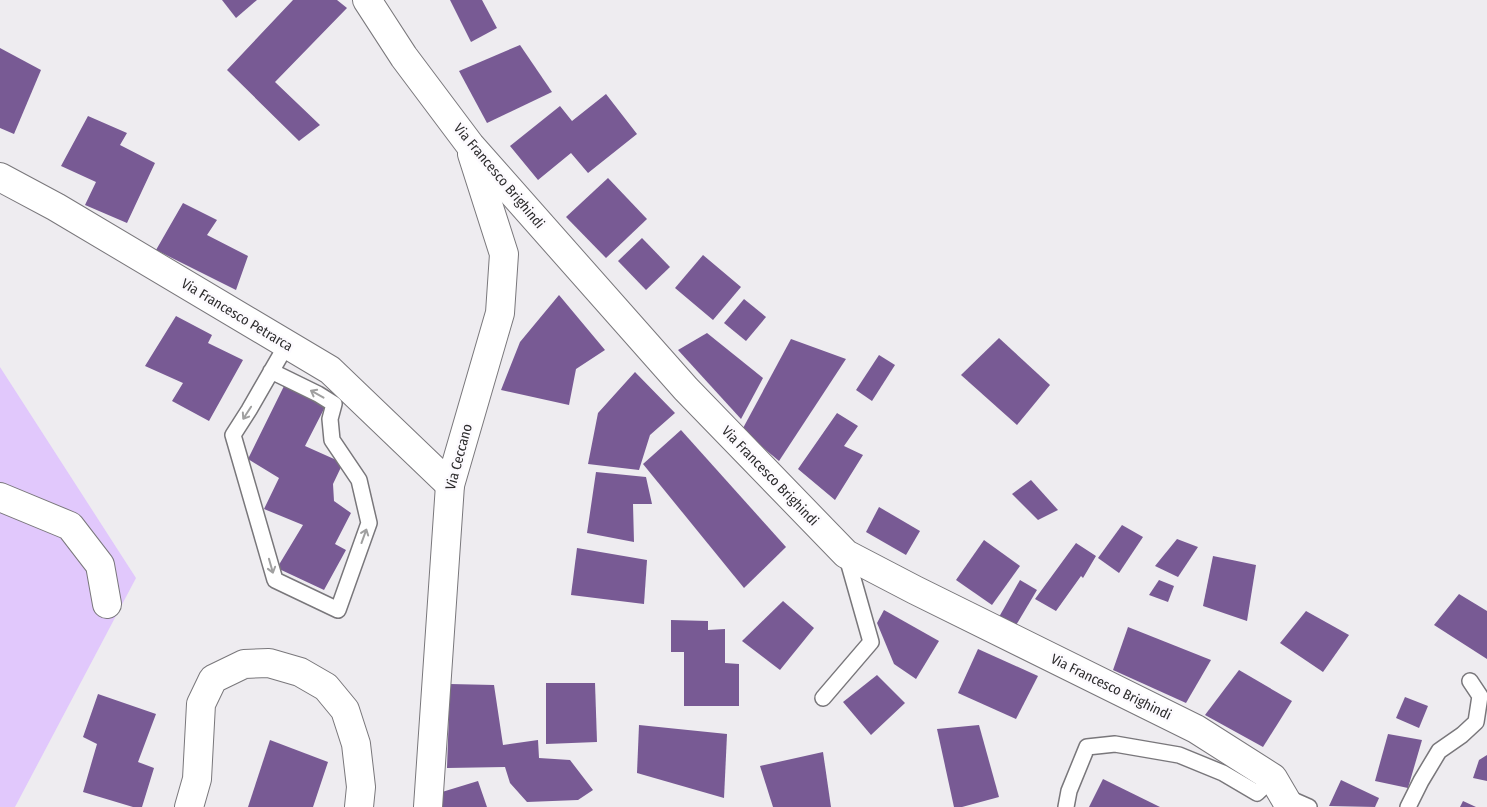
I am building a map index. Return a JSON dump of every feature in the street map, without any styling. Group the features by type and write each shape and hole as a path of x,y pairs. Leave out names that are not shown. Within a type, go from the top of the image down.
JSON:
{"street":[{"name":"Via Francesco Brighindi","path":"367,0 404,57 470,146 686,389 846,554 924,595 1196,729 1282,793"},
{"name":"Via Ceccano","path":"428,807 450,485 500,313 504,254 470,146"},
{"name":"Via Francesco Petrarca","path":"0,177 56,207 330,370 450,485"},
{"path":"0,496 70,526 100,565 106,604"},
{"path":"189,807 197,780 201,704 213,679 244,664 269,663 300,672 326,687 346,710 356,744 361,787 359,807"}],"lane":[{"path":"271,371 334,404 330,419 332,440 359,480 369,523 338,610 275,580 232,435 249,410 271,371 287,344"},
{"path":"823,698 871,642 846,554"},
{"path":"1408,807 1439,751 1462,735 1476,722 1480,696 1470,681"},
{"path":"1066,807 1069,791 1087,747 1115,744 1179,755 1223,773 1257,792 1282,793 1309,807"}],"shaded area":[{"path":"0,367 136,578 15,807 0,807"}],"building":[{"path":"222,0 257,0 236,18"},
{"path":"293,0 337,0 347,8 275,82 320,125 299,141 227,70"},
{"path":"450,0 482,0 497,28 471,42"},
{"path":"520,45 552,92 487,123 459,71"},
{"path":"0,48 41,70 14,134 0,128"},
{"path":"606,94 637,134 588,173 571,153 538,180 510,146 560,106 572,121"},
{"path":"88,116 127,133 120,145 155,163 127,223 85,205 96,182 61,166"},
{"path":"608,178 647,219 606,258 566,217"},
{"path":"183,203 217,220 207,235 248,256 236,290 156,250"},
{"path":"642,238 670,267 646,290 618,261"},
{"path":"703,255 741,287 713,320 675,288"},
{"path":"559,295 605,350 576,369 569,405 501,390 520,342"},
{"path":"744,299 766,317 746,341 724,323"},
{"path":"176,316 212,335 208,343 243,360 209,421 172,401 183,383 145,366"},
{"path":"707,333 763,378 741,419 678,350"},
{"path":"999,338 1050,385 1017,425 961,375"},
{"path":"791,339 846,359 779,461 742,430"},
{"path":"879,355 895,365 872,401 856,390"},
{"path":"635,372 675,413 650,435 639,470 588,464 598,413"},
{"path":"285,384 325,407 305,446 343,463 333,484 334,501 351,513 335,544 346,550 324,590 277,568 303,525 264,509 279,478 248,459"},
{"path":"837,413 858,426 844,446 863,455 835,500 798,469"},
{"path":"681,430 786,547 744,588 643,464"},
{"path":"596,472 646,477 652,504 633,504 634,542 587,533"},
{"path":"1031,480 1058,510 1038,520 1012,494"},
{"path":"879,507 920,531 906,555 866,532"},
{"path":"1122,525 1143,537 1119,573 1098,558"},
{"path":"1177,539 1198,547 1178,577 1155,566"},
{"path":"984,540 1020,566 992,605 956,580"},
{"path":"1076,543 1096,556 1083,578 1081,576 1056,611 1035,599"},
{"path":"577,548 647,560 644,604 571,595"},
{"path":"1213,556 1256,565 1247,621 1203,606"},
{"path":"1020,580 1037,590 1015,627 999,617"},
{"path":"1159,580 1174,586 1168,602 1149,595"},
{"path":"1459,594 1487,611 1487,659 1434,625"},
{"path":"783,601 814,628 780,670 742,641"},
{"path":"884,610 939,641 916,679 894,664 877,623"},
{"path":"1306,611 1349,635 1323,672 1280,643"},
{"path":"671,620 708,621 708,630 725,629 725,663 739,664 739,706 684,706 684,652 671,652"},
{"path":"1128,627 1211,660 1186,703 1113,670"},
{"path":"978,649 1038,676 1016,719 958,693"},
{"path":"1239,670 1292,701 1263,747 1205,715"},
{"path":"877,675 905,703 871,735 843,702"},
{"path":"546,683 595,683 597,742 546,744"},
{"path":"450,684 494,685 503,745 538,740 539,758 570,760 593,790 578,800 527,802 510,783 505,767 447,768"},
{"path":"98,694 156,714 138,762 154,768 142,807 133,807 83,792 97,744 83,737"},
{"path":"1405,697 1428,706 1419,728 1396,718"},
{"path":"639,725 727,734 724,798 637,773"},
{"path":"979,725 999,797 962,807 954,807 937,729"},
{"path":"1388,734 1422,740 1408,788 1375,781"},
{"path":"270,740 328,762 313,807 248,807"},
{"path":"823,752 831,807 773,807 760,766"},
{"path":"1487,755 1487,781 1473,778 1479,760"},
{"path":"1103,779 1160,807 1089,807"},
{"path":"1341,780 1379,798 1375,807 1329,806"},
{"path":"478,781 487,807 442,807 442,792"},
{"path":"1463,801 1476,807 1460,807"}]}
